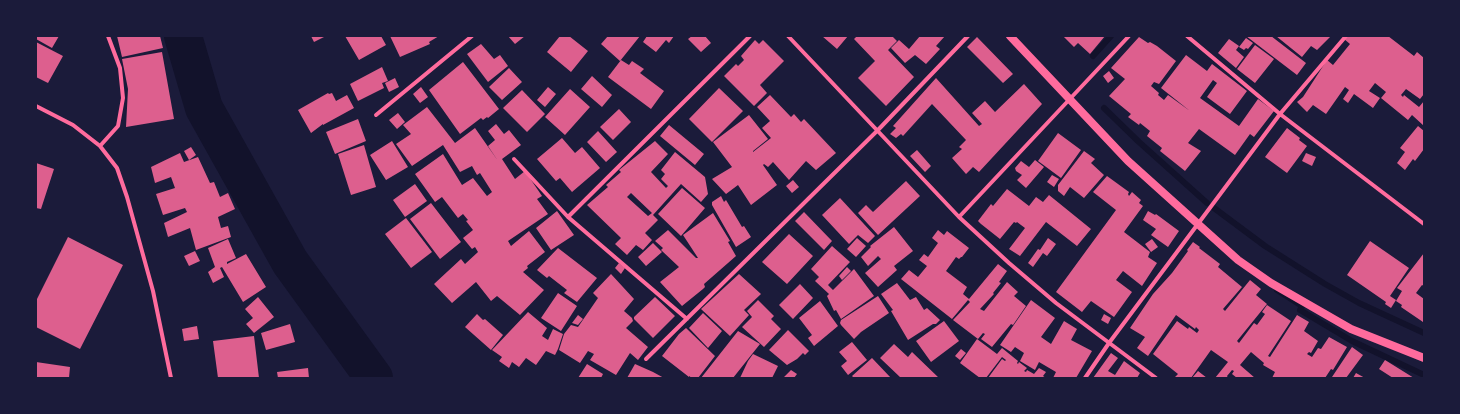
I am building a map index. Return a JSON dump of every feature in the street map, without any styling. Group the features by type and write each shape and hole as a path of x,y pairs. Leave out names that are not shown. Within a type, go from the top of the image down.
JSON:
{"main road":[{"path":"1010,36 1128,161 1238,260 1271,284 1351,329 1424,358"}],"street":[{"path":"100,146 118,126 123,98 120,68 108,36"},
{"path":"376,115 472,36"},
{"path":"568,217 750,36"},
{"path":"788,36 959,217 1008,263 1056,303 1156,378"},
{"path":"646,359 878,130 968,36"},
{"path":"959,217 1128,36"},
{"path":"1187,36 1280,114 1424,224"},
{"path":"1085,378 1108,342 1280,114 1346,36"},
{"path":"36,106 73,125 100,146 117,168 127,197 153,290 170,378"},
{"path":"514,159 568,217 687,319"}],"building":[{"path":"36,36 59,36 52,48 36,39"},
{"path":"117,36 160,36 163,48 122,57"},
{"path":"311,36 326,36 314,42"},
{"path":"345,36 381,36 386,45 359,60"},
{"path":"390,36 439,36 429,42 430,44 400,57"},
{"path":"508,36 525,36 515,44"},
{"path":"560,36 569,36 588,51 571,72 547,52"},
{"path":"608,36 640,36 620,61 601,44"},
{"path":"647,36 674,36 669,43 666,40 656,52 643,42"},
{"path":"692,36 705,36 711,43 701,52 688,39"},
{"path":"822,36 848,36 837,49"},
{"path":"857,36 892,36 897,41 888,50 914,77 886,106 858,78 875,61 854,39"},
{"path":"920,36 945,36 936,46 940,49 926,64 915,55 905,63 891,48 899,40 909,49"},
{"path":"1063,36 1105,36 1090,54 1078,43 1074,47"},
{"path":"1246,36 1271,36 1306,63 1297,75"},
{"path":"1276,36 1331,36 1317,50 1311,46 1302,57"},
{"path":"1347,36 1388,36 1414,56 1417,52 1424,58 1424,94 1420,99 1406,89 1401,95 1403,97 1404,95 1419,107 1424,101 1424,126 1412,115 1408,120 1381,98 1386,92 1375,83 1369,91 1380,98 1373,108 1354,94 1348,103 1343,99 1349,90 1345,87 1326,114 1313,105 1307,112 1297,102 1303,97 1327,60 1333,65 1350,44 1344,39"},
{"path":"977,37 1013,74 1003,83 967,47"},
{"path":"1139,37 1148,43 1150,42 1157,46 1176,61 1159,84 1154,82 1151,86 1164,100 1168,95 1190,111 1161,88 1186,55 1207,71 1212,64 1247,91 1230,114 1207,97 1217,83 1213,80 1200,98 1239,126 1258,99 1274,111 1254,137 1250,134 1235,155 1199,129 1188,143 1201,151 1185,171 1160,151 1162,148 1147,136 1150,131 1140,123 1139,125 1128,117 1131,114 1109,96 1125,79 1111,68"},
{"path":"1246,38 1253,43 1248,49 1246,48 1244,50 1239,47"},
{"path":"1229,39 1239,46 1236,50 1244,57 1236,68 1218,53"},
{"path":"755,40 759,44 763,40 784,61 760,85 767,93 754,106 724,76 736,64 738,66 744,60 741,56"},
{"path":"36,42 63,56 48,83 36,77"},
{"path":"481,44 494,59 500,55 508,66 488,82 467,54"},
{"path":"1255,45 1274,59 1255,83 1237,69"},
{"path":"162,52 174,119 126,127 128,89 122,59"},
{"path":"621,60 629,65 632,61 644,69 640,73 664,91 651,109 608,77"},
{"path":"463,62 499,109 488,118 487,117 483,120 481,118 460,134 429,90"},
{"path":"382,67 388,81 382,83 384,88 358,101 350,84"},
{"path":"509,68 522,82 502,100 489,87"},
{"path":"1109,71 1114,78 1108,83 1103,76"},
{"path":"592,76 612,95 602,107 581,89"},
{"path":"395,78 399,87 389,92 385,83"},
{"path":"936,78 979,126 982,124 972,113 985,101 995,112 1024,84 1042,104 979,172 973,167 966,174 952,158 962,149 959,147 966,140 932,104 903,136 901,134 896,138 890,134 896,128 893,126"},
{"path":"421,87 428,97 420,103 413,94"},
{"path":"548,87 556,94 545,107 537,100"},
{"path":"719,88 743,111 712,142 689,119"},
{"path":"570,89 590,107 565,135 545,117"},
{"path":"522,90 545,114 527,132 503,108"},
{"path":"328,93 332,93 336,101 347,95 354,108 323,124 311,133 298,110"},
{"path":"770,95 791,117 794,114 801,122 804,119 836,153 816,170 806,161 789,180 773,162 768,167 764,164 763,165 777,185 751,205 738,185 726,194 712,179 732,167 713,142 749,115 768,139 753,152 771,138 762,128 770,121 757,107"},
{"path":"427,107 455,143 475,128 498,161 488,146 495,140 488,131 496,124 504,134 509,130 521,145 502,159 515,179 525,171 542,196 537,199 548,214 508,241 511,246 529,231 545,252 527,266 528,268 523,272 544,290 520,315 497,296 491,301 476,282 452,303 434,284 461,259 465,264 478,252 475,247 472,249 463,238 473,230 466,221 468,220 463,214 458,218 442,197 435,202 415,174 443,154 462,185 473,178 487,196 492,192 480,173 477,175 472,166 460,172 443,145 412,166 396,144 411,134 403,125"},
{"path":"619,109 631,122 613,140 600,127"},
{"path":"398,113 405,122 397,129 389,120"},
{"path":"358,119 366,141 335,154 326,132"},
{"path":"669,125 704,154 695,165 660,136"},
{"path":"1418,126 1424,131 1424,149 1415,161 1413,159 1405,170 1397,163 1405,152 1400,148"},
{"path":"1287,128 1300,138 1299,140 1307,146 1287,173 1265,157"},
{"path":"598,131 617,152 606,162 587,142"},
{"path":"1058,133 1081,150 1061,178 1038,161"},
{"path":"562,138 575,153 582,147 600,168 572,192 560,178 556,181 537,159"},
{"path":"392,141 408,167 386,180 370,155"},
{"path":"655,141 668,154 651,172 666,188 668,186 661,179 665,174 661,170 675,152 705,177 708,194 701,202 681,184 653,215 658,220 645,233 652,240 643,250 636,245 627,255 615,244 621,238 587,205 608,187 606,185 621,172 619,170","holes":["631,193 652,213 648,216 627,197"]},
{"path":"364,145 376,187 351,195 338,154"},
{"path":"191,147 196,155 189,160 184,151"},
{"path":"917,150 931,166 925,172 910,156"},
{"path":"1084,151 1095,159 1091,163 1104,175 1084,198 1070,187 1064,196 1058,191 1058,185"},
{"path":"180,153 184,162 198,157 210,183 214,182 220,197 228,193 235,209 218,217 221,228 228,226 231,237 196,250 190,228 168,237 164,223 187,212 185,208 163,215 156,194 175,188 171,177 155,183 151,167"},
{"path":"1306,153 1316,157 1312,166 1302,161"},
{"path":"1035,160 1044,167 1026,188 1017,180 1022,175 1016,171 1015,168 1021,161 1029,167"},
{"path":"36,163 54,169 41,209 36,208"},
{"path":"1052,175 1059,179 1054,187 1047,182"},
{"path":"1107,176 1129,192 1129,196 1132,192 1141,200 1139,203 1143,206 1124,232 1150,252 1148,257 1157,263 1142,286 1123,271 1116,280 1132,292 1114,317 1091,301 1082,312 1056,292 1116,210 1093,192"},
{"path":"793,180 799,187 792,193 786,186"},
{"path":"906,181 920,196 878,235 858,213 866,205 873,212"},
{"path":"415,184 427,201 405,217 393,200"},
{"path":"682,188 705,208 681,236 658,214"},
{"path":"1007,189 1029,206 1036,197 1043,202 1049,195 1091,229 1077,246 1046,222 1020,256 1009,249 1025,228 1017,222 1014,222 1000,239 978,221 991,204 993,206"},
{"path":"721,196 724,202 726,200 742,227 744,226 751,237 736,247 712,205 712,202"},
{"path":"840,198 875,236 868,243 858,235 849,244 822,215"},
{"path":"431,203 461,242 440,259 410,219"},
{"path":"557,211 574,235 551,250 536,228"},
{"path":"1148,211 1155,215 1156,214 1179,231 1168,247 1151,235 1156,229 1143,220"},
{"path":"804,212 832,241 824,250 795,221"},
{"path":"713,213 730,241 728,242 736,256 704,284 705,287 703,289 682,306 660,282 679,267 661,250 663,248 655,241 668,230 696,258 698,258 683,235"},
{"path":"406,218 432,252 411,268 385,234"},
{"path":"894,227 913,251 894,266 897,270 878,287 865,273 881,259 878,256 868,266 861,257 871,247 870,246"},
{"path":"938,230 944,235 947,231 969,248 962,257 959,259 956,257 946,271 967,287 963,294 969,299 998,264 1007,271 999,282 1001,283 993,293 994,294 980,309 984,311 1007,282 1018,292 1014,296 1026,306 1013,325 1011,324 992,347 981,339 985,334 983,333 978,339 953,320 970,302 968,300 952,319 901,279 909,270 918,277 927,266 919,260 924,254 928,257 938,243 932,238"},
{"path":"789,234 813,256 787,284 762,262"},
{"path":"68,237 123,265 80,349 36,327 36,301"},
{"path":"857,238 866,246 856,257 847,249"},
{"path":"1048,238 1056,244 1047,256 1043,253 1033,267 1028,263 1038,249 1040,250"},
{"path":"228,239 236,258 227,262 227,264 246,254 266,287 243,302 222,267 220,268 224,277 213,283 208,272 215,267 208,248"},
{"path":"1152,239 1158,247 1151,252 1145,244"},
{"path":"1370,241 1409,268 1390,296 1396,300 1391,308 1385,304 1386,302 1347,275"},
{"path":"1193,242 1220,264 1218,267 1242,287 1223,309 1225,311 1250,280 1261,289 1256,295 1267,304 1237,341 1239,343 1254,323 1257,325 1265,314 1262,312 1267,305 1291,321 1268,356 1270,357 1297,315 1309,322 1304,331 1318,341 1311,353 1309,352 1307,354 1312,357 1318,348 1321,349 1329,337 1347,347 1333,370 1331,369 1325,378 1272,378 1275,372 1263,365 1264,363 1251,352 1240,365 1255,378 1237,378 1232,374 1234,371 1232,370 1227,376 1228,378 1215,378 1228,362 1211,350 1191,378 1177,378 1175,377 1178,374 1153,354 1177,321 1188,329 1189,327 1197,333 1199,330 1196,327 1195,329 1176,315 1148,356 1137,348 1145,337 1130,328 1153,294 1172,273"},
{"path":"653,243 662,252 646,266 638,257"},
{"path":"832,246 850,262 828,285 833,290 854,269 874,296 841,319 836,310 834,311 827,296 829,294 815,281 819,277 811,269"},
{"path":"558,248 597,278 577,302 564,293 567,290 549,276 547,278 537,270"},
{"path":"195,251 200,261 189,266 184,256"},
{"path":"1424,253 1424,286 1422,285 1416,293 1424,299 1423,322 1401,307 1402,305 1396,301 1402,291 1397,288"},
{"path":"619,263 625,268 621,274 615,268"},
{"path":"847,267 851,271 842,280 839,276"},
{"path":"611,274 634,299 624,311 632,318 633,321 626,328 648,347 638,360 630,353 616,375 590,360 594,354 588,351 580,363 559,350 564,334 571,325 578,327 598,298 593,293"},
{"path":"739,274 761,294 744,310 749,315 730,336 701,309"},
{"path":"897,283 910,300 916,297 924,310 927,308 940,320 936,324 933,324 908,340 891,311 893,310 881,294"},
{"path":"800,284 813,298 793,319 779,305"},
{"path":"558,293 577,306 561,331 541,318"},
{"path":"878,296 889,313 861,332 854,339 841,325 841,320"},
{"path":"258,297 274,317 254,333 246,324 253,318 245,309"},
{"path":"655,297 675,316 653,338 634,319 634,317"},
{"path":"758,300 774,316 771,319 781,329 764,347 742,327 752,317 747,311"},
{"path":"1031,300 1055,318 1041,337 1051,344 1064,321 1077,329 1071,340 1092,351 1076,378 1053,378 1056,372 1039,362 1035,370 1020,361 1024,353 1015,347 1011,352 1000,345"},
{"path":"820,301 838,326 814,346 808,338 812,335 799,318"},
{"path":"528,312 547,328 542,336 548,340 553,329 563,334 558,349 555,355 546,351 536,365 526,358 519,367 512,362 509,368 499,361 502,357 492,350"},
{"path":"703,313 722,331 708,348 689,328"},
{"path":"477,314 503,335 491,350 465,327"},
{"path":"1104,314 1111,318 1108,324 1101,320"},
{"path":"578,315 583,319 578,325 572,323"},
{"path":"944,321 959,341 931,362 916,341"},
{"path":"290,324 295,342 266,350 261,333"},
{"path":"197,326 199,339 184,341 182,329"},
{"path":"686,328 715,356 698,378 689,377 662,356 679,334"},
{"path":"788,330 809,351 805,355 803,353 787,365 769,350"},
{"path":"738,331 760,344 733,378 701,378"},
{"path":"254,336 259,378 218,378 213,341"},
{"path":"977,339 997,354 1002,348 1018,361 1018,364 1019,362 1027,368 1024,371 1026,372 1027,370 1034,374 1039,368 1046,372 1043,376 1046,378 988,378 1002,359 1005,361 1006,360 1002,357 986,378 980,378 960,363"},
{"path":"852,342 867,360 848,375 841,366 847,361 839,352"},
{"path":"894,344 908,357 912,352 939,378 901,378 880,358"},
{"path":"1352,347 1363,355 1346,378 1332,377"},
{"path":"961,349 966,353 960,360 955,356"},
{"path":"1111,353 1118,358 1108,371 1115,375 1124,361 1140,373 1137,378 1093,378"},
{"path":"753,354 778,366 772,378 740,378"},
{"path":"872,358 891,378 854,378 852,376"},
{"path":"1385,360 1414,378 1393,378 1379,369"},
{"path":"36,362 70,367 69,378 36,378"},
{"path":"587,364 603,374 601,378 578,378"},
{"path":"635,364 653,372 664,378 627,378"},
{"path":"308,368 309,378 278,378 277,372"},
{"path":"791,370 797,374 794,378 785,378 784,377"},
{"path":"1198,371 1207,378 1192,378"},
{"path":"1356,373 1365,378 1353,378"}],"waterway":[{"path":"183,36 204,108 290,262 374,378"},
{"path":"1093,56 1111,36"},
{"path":"1104,108 1139,142 1207,203"},
{"path":"1214,208 1265,246 1325,284 1359,303 1424,333"},
{"path":"1277,290 1302,306 1300,310 1352,341 1424,375"}]}
